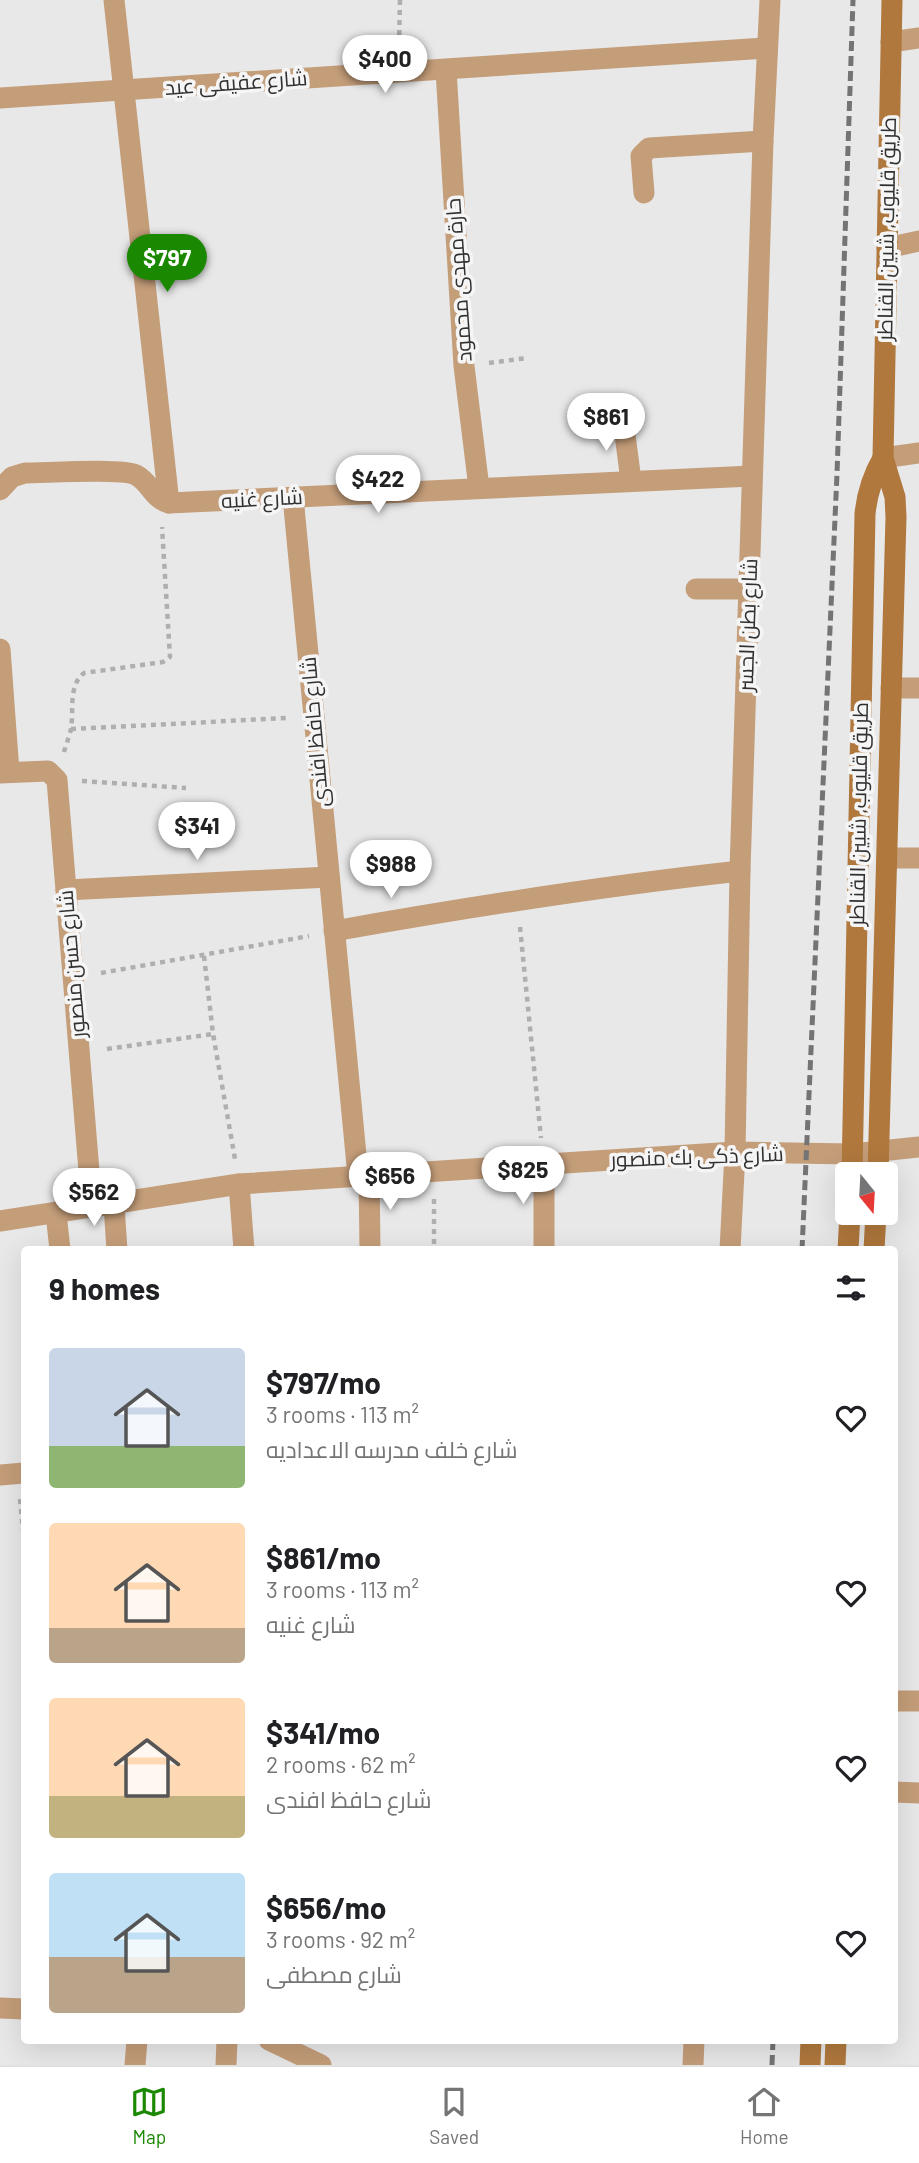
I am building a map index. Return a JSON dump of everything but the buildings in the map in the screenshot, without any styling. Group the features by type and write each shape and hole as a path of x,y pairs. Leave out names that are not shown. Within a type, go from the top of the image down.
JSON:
{"main road":[{"name":"طريق قليوب, شبين القناطر","path":"879,1162 896,517 893,487 883,458 892,0"},
{"name":"طريق قليوب, شبين القناطر","path":"852,1162 865,514 873,476 883,458"},
{"path":"848,1246 849,1225"},
{"path":"874,1246 875,1225"},
{"path":"810,2065 811,2044"},
{"path":"835,2065 836,2044"}],"street":[{"path":"114,0 165,502"},
{"name":"شارع بطن الجسر","path":"730,1246 735,1152 752,476 766,48 770,0"},
{"path":"891,42 919,38"},
{"name":"شارع عفيفى عيد","path":"0,98 446,71 766,48"},
{"name":"حارة مهدى محمود","path":"446,71 464,366 479,488"},
{"path":"644,193 641,156 649,148 763,141"},
{"path":"887,248 919,241"},
{"path":"623,419 631,481"},
{"path":"883,458 919,453"},
{"path":"0,490 12,477 25,473 128,472 146,481 165,502"},
{"name":"شارع غنيه","path":"165,502 752,476"},
{"name":"شارع حافظ افندى","path":"293,497 334,931 370,1246"},
{"path":"696,589 750,589"},
{"path":"0,649 4,772 48,771 57,780"},
{"path":"891,688 919,688"},
{"name":"شارع حسن منصور","path":"57,780 92,1208"},
{"path":"887,858 919,858"},
{"path":"334,931 517,899 740,871"},
{"path":"66,890 329,877"},
{"name":"شارع ذكى بك منصور","path":"856,1162 879,1151 919,1147"},
{"name":"شارع ذكى بك منصور","path":"0,1222 239,1184 433,1170 735,1152 835,1162"},
{"path":"544,1163 544,1246"},
{"path":"239,1184 244,1246"},
{"path":"114,1205 117,1246"},
{"path":"56,1213 60,1246"},
{"path":"898,1700 919,1701"},
{"path":"898,1792 919,1793"},
{"path":"0,2008 21,2009"},
{"path":"135,2065 137,2044"},
{"path":"226,2065 227,2044"},
{"path":"280,2044 321,2065"},
{"path":"693,2065 694,2044"}],"path":[{"path":"397,73 400,0"},
{"path":"464,366 527,358"},
{"path":"165,502 170,657 163,662 84,673 74,685 71,729 314,717"},
{"path":"57,780 186,788"},
{"path":"517,899 544,1163"},
{"path":"73,977 334,931"},
{"path":"204,956 213,1034 239,1184"},
{"path":"79,1053 213,1034"},
{"path":"433,1170 434,1246"},
{"path":"14,1474 21,1520"}],"railway":[{"path":"802,1246 837,474 853,0"},
{"path":"772,2065 773,2044"}]}
